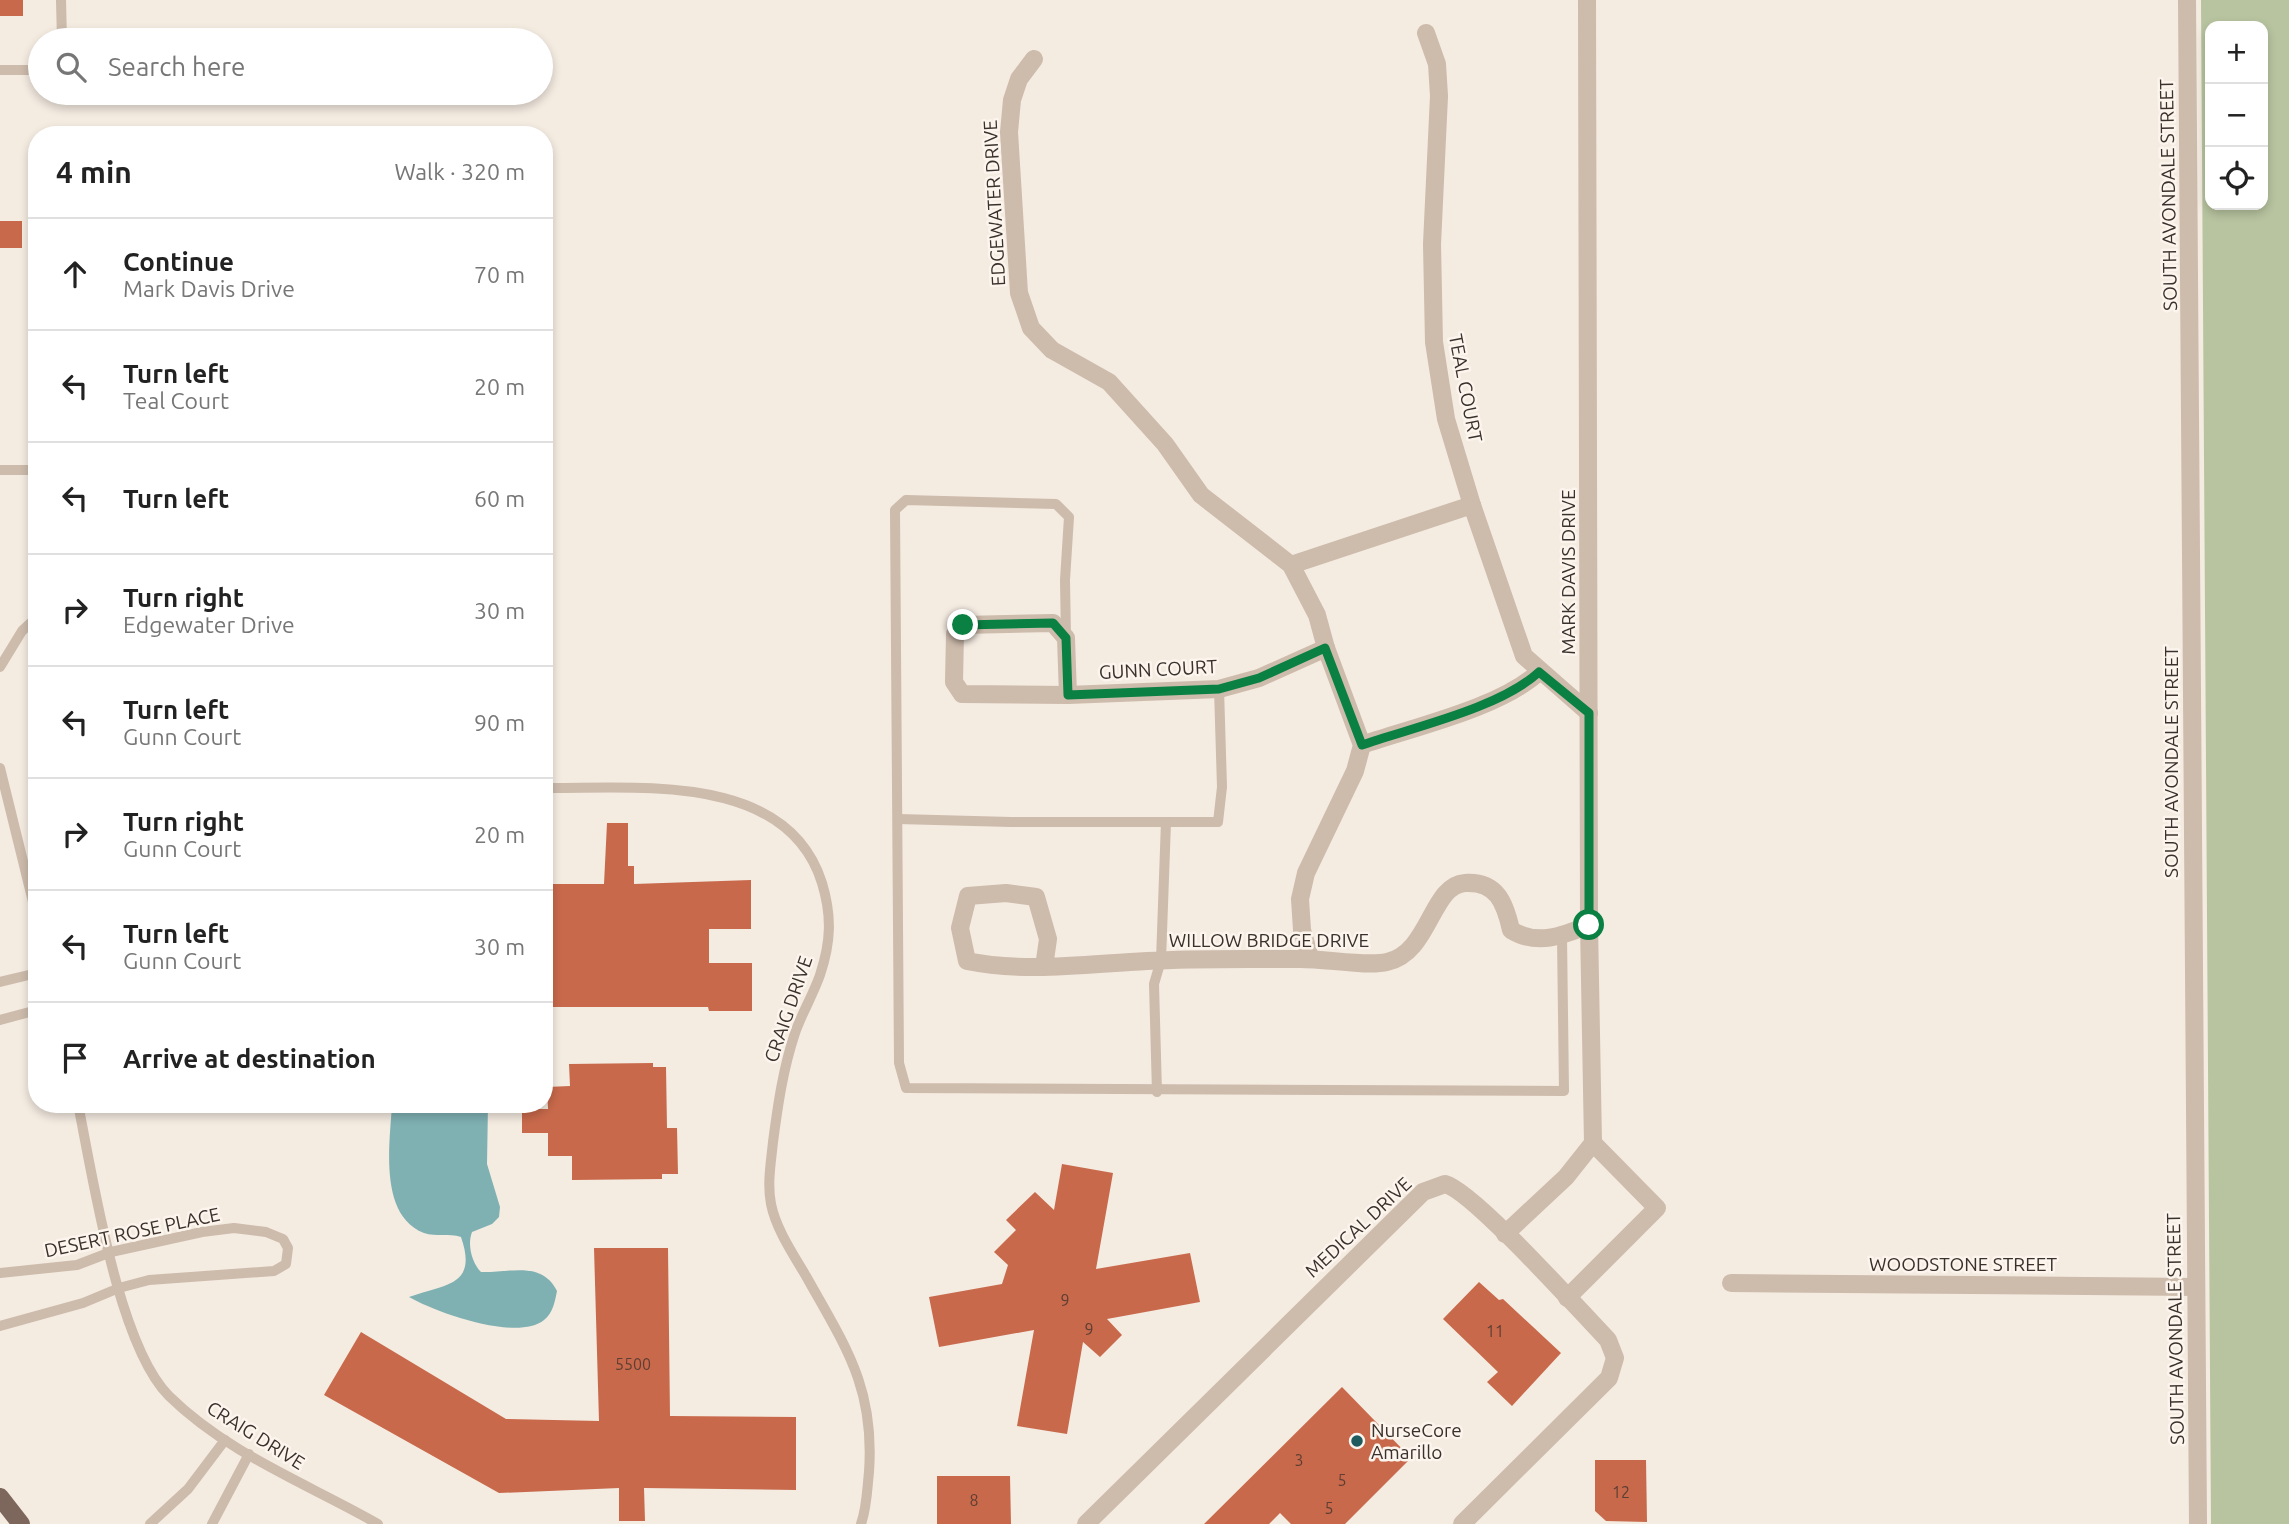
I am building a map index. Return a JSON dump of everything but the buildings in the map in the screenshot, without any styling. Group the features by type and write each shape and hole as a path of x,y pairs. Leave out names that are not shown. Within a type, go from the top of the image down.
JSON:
{"main road":[{"path":"0,1497 21,1524"}],"street":[{"name":"MARK DAVIS DRIVE","path":"1587,0 1589,925 1593,1143"},
{"name":"SOUTH AVONDALE STREET","path":"2187,0 2198,1524"},
{"name":"TEAL COURT","path":"1426,33 1437,64 1439,96 1432,244 1434,342 1446,419 1472,505 1524,656 1539,672 1589,713"},
{"name":"EDGEWATER DRIVE","path":"1034,59 1019,79 1012,100 1009,132 1019,293 1031,328 1052,350 1109,382 1165,444 1201,495 1291,565 1317,615 1325,648 1362,745"},
{"path":"1291,565 1472,505"},
{"name":"GUNN COURT","path":"1066,638 1053,623 963,625 954,634 954,682 962,694 1068,695 1219,689 1259,678 1325,648"},
{"path":"1066,638 1068,695"},
{"path":"1310,958 1302,930 1300,899 1303,886 1355,771 1362,745 1484,703 1524,685 1539,672"},
{"name":"WILLOW BRIDGE DRIVE","path":"1044,967 1048,939 1036,897 1006,893 968,896 960,928 967,961 997,967 1044,967 1161,960 1310,958 1387,963 1410,952 1445,893 1461,883 1479,883 1494,889 1506,906 1511,930 1525,939 1562,936 1589,925"},
{"path":"1506,1234 1566,1177 1593,1143 1657,1208 1567,1298"},
{"name":"MEDICAL DRIVE","path":"1086,1524 1423,1192 1434,1186 1454,1186 1506,1234 1614,1349 1615,1367 1609,1378 1462,1524"},
{"name":"WOODSTONE STREET","path":"1731,1283 2196,1287"}],"lane":[{"path":"61,0 62,28"},
{"path":"0,70 28,70"},
{"path":"0,470 28,470"},
{"path":"1066,638 1065,580 1069,517 1056,504 906,500 895,510 899,1063 906,1088 1157,1092 1564,1091 1562,936"},
{"path":"0,667 28,626"},
{"path":"898,819 1219,822 1223,787 1219,689"},
{"path":"0,768 28,882"},
{"name":"CRAIG DRIVE","path":"553,788 691,791 734,800 779,821 805,847 819,873 830,908 831,936 781,1082 769,1175 771,1206 785,1237 851,1357 867,1402 870,1456 866,1510 861,1524"},
{"path":"1157,1092 1154,984 1161,960 1166,822"},
{"path":"0,982 28,976"},
{"path":"0,1020 28,1012"},
{"name":"CRAIG DRIVE","path":"80,1113 131,1329 148,1366 167,1395 225,1440 378,1524"},
{"name":"DESERT ROSE PLACE","path":"0,1273 77,1265 111,1252 202,1231 234,1228 266,1231 283,1239 288,1248 286,1264 274,1271 149,1280 119,1287 83,1303 0,1326"},
{"path":"150,1524 188,1489 225,1440"},
{"path":"212,1524 249,1454"}],"green space":[{"path":"2201,0 2289,0 2289,1524 2211,1524"}],"water":[{"path":"391,1113 488,1113 487,1164 500,1207 499,1217 492,1224 472,1232 471,1254 481,1272 524,1270 543,1275 551,1281 557,1291 552,1310 544,1320 532,1326 496,1326 456,1317 409,1297 455,1280 462,1274 465,1253 461,1237 424,1233 409,1224 399,1211 393,1194 389,1157"}],"place":[{"name":"NurseCore Amarillo","path":"1357,1441"}],"route":[{"path":"963,625 1001,622 1053,623 1066,638 1068,695 1219,689 1259,678 1325,648 1362,745 1484,703 1524,685 1539,672 1589,713 1589,925"}]}
